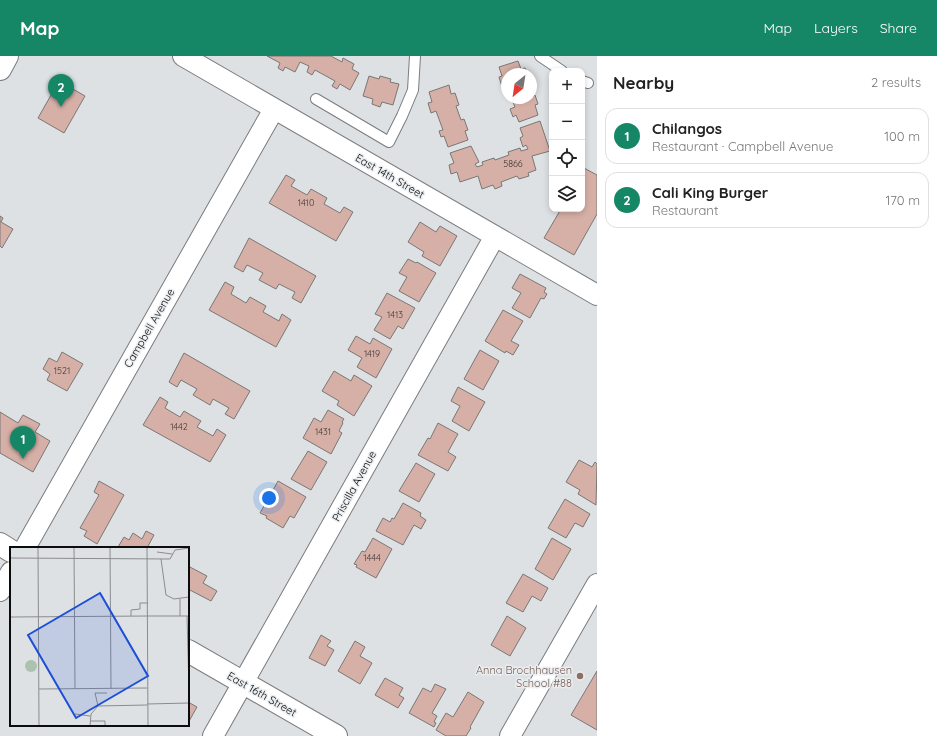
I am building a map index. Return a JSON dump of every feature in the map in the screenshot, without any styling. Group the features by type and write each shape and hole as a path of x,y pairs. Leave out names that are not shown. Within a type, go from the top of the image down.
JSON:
{"main road":[{"path":"0,69 8,56"},
{"path":"0,544 10,549"},
{"name":"East 16th Street","path":"189,652 336,736"}],"street":[{"name":"East 14th Street","path":"183,56 597,295"},
{"name":"Campbell Avenue","path":"25,547 274,108"},
{"name":"Priscilla Avenue","path":"213,736 495,236"},
{"path":"0,591 10,574"},
{"path":"510,736 597,584"}],"lane":[{"path":"316,99 389,142 413,90 415,56"},
{"path":"540,56 558,68"}],"building":[{"path":"267,56 331,56 342,62 343,58 354,64 352,69 359,73 350,90 340,84 337,89 332,86 335,81 315,70 312,75 307,72 309,66 300,62 295,72 285,67 283,71 278,68 280,63"},
{"path":"518,61 521,68 501,68 501,73 499,67"},
{"path":"369,76 379,79 380,76 391,79 390,82 399,84 393,105 382,102 380,107 372,104 373,99 363,96"},
{"path":"59,81 85,96 64,133 38,118"},
{"path":"449,85 451,94 455,93 459,105 456,106 461,120 464,119 468,130 465,131 468,140 448,147 444,136 441,137 439,131 443,130 436,111 431,113 428,103 432,102 429,92"},
{"path":"537,101 538,104 535,105 538,115 519,122 516,115 513,117 510,109 515,107 514,104 537,104"},
{"path":"540,121 549,148 549,151 532,156 536,170 528,173 529,176 519,179 517,176 501,182 502,186 495,189 493,185 482,189 478,176 460,182 457,172 451,174 449,165 454,163 450,153 471,146 479,162 475,164 477,167 483,165 482,162 494,158 495,160 509,155 508,152 520,148 521,151 528,149 526,145 523,147 520,138 523,136 520,128"},
{"path":"585,169 597,175 597,214 574,255 544,238 559,212 585,212"},
{"path":"286,175 295,180 291,186 307,195 311,189 327,198 324,204 340,213 344,207 353,212 336,241 269,203"},
{"path":"0,216 3,218 1,222 13,229 2,248 0,246"},
{"path":"420,222 436,232 440,226 457,236 440,266 422,256 424,252 408,242"},
{"path":"249,238 316,276 301,303 292,298 295,292 279,284 276,289 259,280 263,273 247,265 243,272 234,267"},
{"path":"408,259 416,263 417,262 436,273 419,302 399,291 407,277 399,273"},
{"path":"520,274 546,288 544,292 547,294 544,299 541,298 530,318 512,308 521,293 512,288"},
{"path":"225,282 234,287 231,294 246,303 250,297 266,306 263,312 279,321 282,314 291,320 276,347 209,310"},
{"path":"387,293 415,308 403,329 398,326 390,339 374,330 382,317 375,314"},
{"path":"503,310 523,321 511,341 519,345 513,355 506,351 505,353 485,341"},
{"path":"356,336 370,344 373,338 392,349 376,378 357,367 362,358 348,350"},
{"path":"480,350 499,361 483,390 464,379"},
{"path":"62,352 83,364 67,391 47,380 50,374 43,369 49,358 57,362"},
{"path":"184,353 250,391 234,419 225,414 229,408 213,399 210,405 193,395 197,389 181,380 177,387 169,382"},
{"path":"334,371 351,381 354,375 372,386 354,416 337,405 339,401 322,391"},
{"path":"458,387 485,402 469,431 452,421 460,406 451,401"},
{"path":"160,397 168,402 165,408 180,417 184,411 201,421 197,427 213,436 217,429 226,435 210,462 143,425"},
{"path":"328,410 344,419 339,431 342,433 331,454 303,438 314,418 321,422"},
{"path":"0,412 18,423 23,415 40,424 35,432 50,441 33,472 0,453"},
{"path":"438,423 458,434 448,452 456,457 448,471 418,455 428,438 430,439"},
{"path":"308,451 327,462 311,490 291,479"},
{"path":"579,460 592,467 595,462 597,464 596,505 578,494 580,490 566,482"},
{"path":"416,463 435,474 419,502 399,491"},
{"path":"99,481 124,495 97,544 84,536 87,531 80,528 99,495 94,492"},
{"path":"278,481 306,497 294,518 290,516 283,528 266,518 267,516 260,513"},
{"path":"565,499 590,514 583,527 575,523 566,538 548,528"},
{"path":"403,503 421,513 420,516 426,520 421,529 414,525 403,545 376,531 383,518 390,522 392,518 394,519"},
{"path":"146,531 154,535 148,547 118,547 124,537 129,540 133,533 142,539"},
{"path":"373,538 392,549 376,578 356,567 357,565 354,564 362,551 365,552"},
{"path":"552,538 571,549 553,580 535,569"},
{"path":"189,567 207,576 203,583 217,591 211,601 189,590"},
{"path":"523,574 548,588 541,601 532,596 523,612 506,603"},
{"path":"507,616 526,628 510,656 491,645"},
{"path":"321,635 331,641 327,646 334,650 325,666 309,658"},
{"path":"355,641 365,647 360,656 372,663 360,684 338,671"},
{"path":"597,671 597,730 571,715"},
{"path":"385,678 403,688 399,695 404,698 398,708 375,695"},
{"path":"435,684 446,689 432,713 437,716 434,722 436,723 434,727 409,713 423,688 431,692"},
{"path":"468,692 484,702 466,736 446,736 436,730 446,713 453,717"},
{"path":"189,703 197,707 189,721"}],"place":[{"name":"Cali King Burger","path":"61,107"},
{"name":"Chilangos","path":"23,459"},
{"name":"Anna Brochhausen School #88","path":"580,676"}]}
